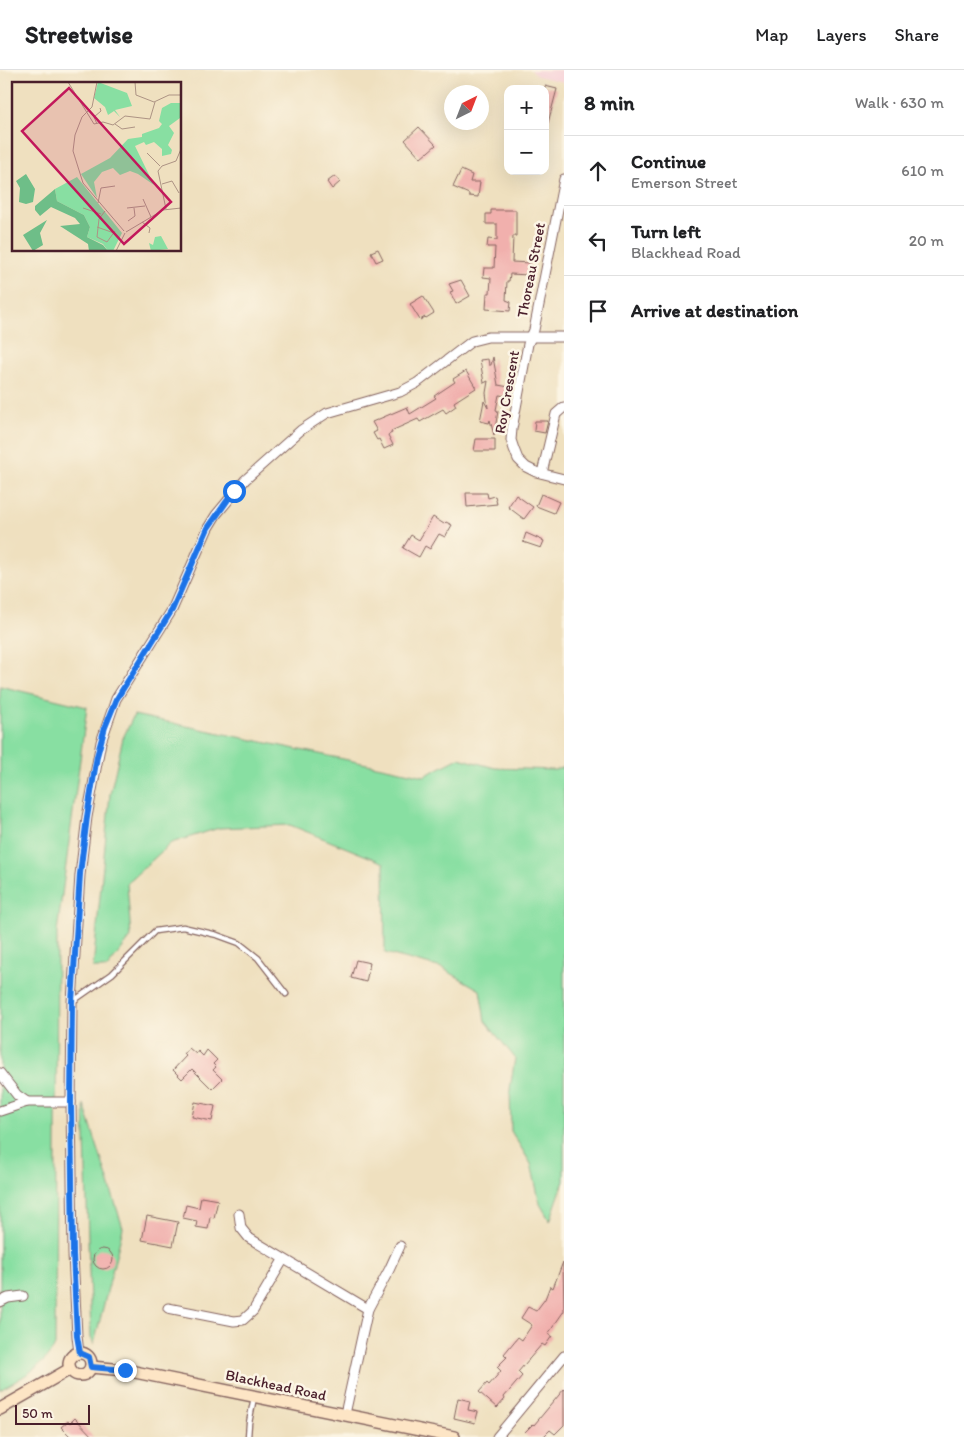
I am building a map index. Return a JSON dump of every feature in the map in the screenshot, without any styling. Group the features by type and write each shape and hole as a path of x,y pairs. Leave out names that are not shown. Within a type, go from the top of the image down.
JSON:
{"main road":[{"path":"80,1353 89,1357 91,1367 86,1373 79,1375 70,1369 71,1358 80,1353"},
{"name":"Blackhead Road","path":"91,1367 125,1370 454,1437"},
{"path":"0,1409 70,1369"}],"street":[{"name":"Thoreau Street","path":"531,337 564,179"},
{"path":"80,1353 77,1336 74,1277 71,1102 72,1002 83,846 95,771 105,727 116,700 172,610 205,534 216,515 234,491 256,469 301,430 327,413 400,392 417,384 472,341 488,337 564,337"},
{"name":"Roy Crescent","path":"531,337 511,440 518,459 526,467 564,479"},
{"path":"542,473 556,414 564,407"},
{"path":"0,1072 17,1095 27,1102"},
{"path":"0,1111 27,1102 71,1102"},
{"path":"239,1214 239,1223 244,1234 283,1260 368,1309"},
{"path":"345,1414 368,1309 390,1270 400,1246"},
{"path":"168,1308 234,1321 243,1320 258,1305 283,1260"},
{"path":"1,1300 23,1296"},
{"path":"497,1437 564,1356"}],"lane":[{"path":"72,1002 112,974 155,932 183,927 239,943 258,958 286,994"},
{"path":"248,1437 248,1423 254,1395"}],"shaded area":[{"path":"531,70 564,70 564,82 537,76"}],"green space":[{"path":"0,686 87,707 57,932 55,1346 38,1366 0,1390"},
{"path":"134,715 424,776 459,758 495,768 555,770 564,767 564,1181 550,1221 540,1204 531,1164 511,1131 510,1089 515,1058 485,1021 480,990 442,968 385,953 384,863 290,825 219,828 171,843 127,883 131,937 107,968 93,968 110,794 123,738"},
{"path":"84,1104 123,1228 94,1344 91,1338"}],"building":[{"path":"549,87 557,89 549,119"},
{"path":"419,127 436,145 421,158 405,140"},
{"path":"461,170 472,175 470,182 480,182 478,197 469,196 469,194 453,187"},
{"path":"335,176 340,182 332,189 327,182"},
{"path":"491,210 516,210 516,236 513,236 512,262 530,263 529,275 510,274 509,281 507,281 506,300 511,302 510,311 486,309 487,293 490,293 491,278 483,277 484,268 494,268 495,247 487,247 488,239 497,240 497,224 486,224 486,214 491,214"},
{"path":"378,249 383,259 376,262 371,252"},
{"path":"461,280 470,296 456,304 450,292 453,291 449,284"},
{"path":"423,296 434,313 420,320 410,304"},
{"path":"493,357 498,385 509,387 507,396 499,395 494,435 490,420 489,423 480,421 484,401 488,408 486,393 488,381 484,383 480,360 488,359 489,365 491,365"},
{"path":"466,371 476,388 454,402 456,406 446,413 443,409 420,422 418,419 391,431 392,433 388,435 393,445 384,449 379,439 377,440 373,433 377,431 372,422 407,407 410,414 436,398 434,396 455,382 453,379"},
{"path":"535,421 548,421 545,433 534,431"},
{"path":"476,439 495,439 495,451 474,451"},
{"path":"466,493 487,493 488,498 495,496 497,504 467,507"},
{"path":"541,494 559,502 554,513 536,506"},
{"path":"516,495 533,507 524,519 508,507"},
{"path":"433,517 444,524 446,522 452,525 445,537 439,534 430,549 425,546 419,557 403,548 411,535 419,540"},
{"path":"526,533 544,541 541,548 523,542"},
{"path":"356,960 370,963 366,982 351,978"},
{"path":"189,1048 196,1054 198,1051 203,1056 207,1050 217,1060 213,1064 216,1067 213,1070 222,1079 212,1089 192,1069 182,1079 173,1070 186,1056 184,1054"},
{"path":"195,1102 215,1106 212,1121 192,1117"},
{"path":"201,1197 218,1200 214,1218 210,1217 208,1229 196,1227 197,1221 183,1218 186,1205 199,1208"},
{"path":"147,1216 178,1222 173,1246 142,1240"},
{"path":"103,1249 110,1252 113,1259 110,1266 103,1269 96,1266 93,1259 96,1252"},
{"path":"563,1262 564,1311 548,1334 552,1336 545,1346 542,1344 518,1372 522,1376 497,1408 479,1392 487,1383 489,1385 501,1371 497,1367 507,1357 504,1354 518,1337 522,1340 532,1325 521,1318 528,1307 536,1311 545,1299 550,1286 553,1288"},
{"path":"564,1389 564,1425 555,1434 550,1430 543,1437 528,1437 524,1433 534,1425"},
{"path":"458,1398 470,1401 468,1410 478,1412 475,1423 454,1418"},
{"path":"75,1418 93,1437 71,1437 61,1427 68,1421 70,1423"}],"route":[{"path":"125,1370 91,1367 89,1357 80,1353 77,1336 73,1254 71,1057 72,1002 83,846 97,756 110,713 124,686 172,610 208,528 234,491"}]}
